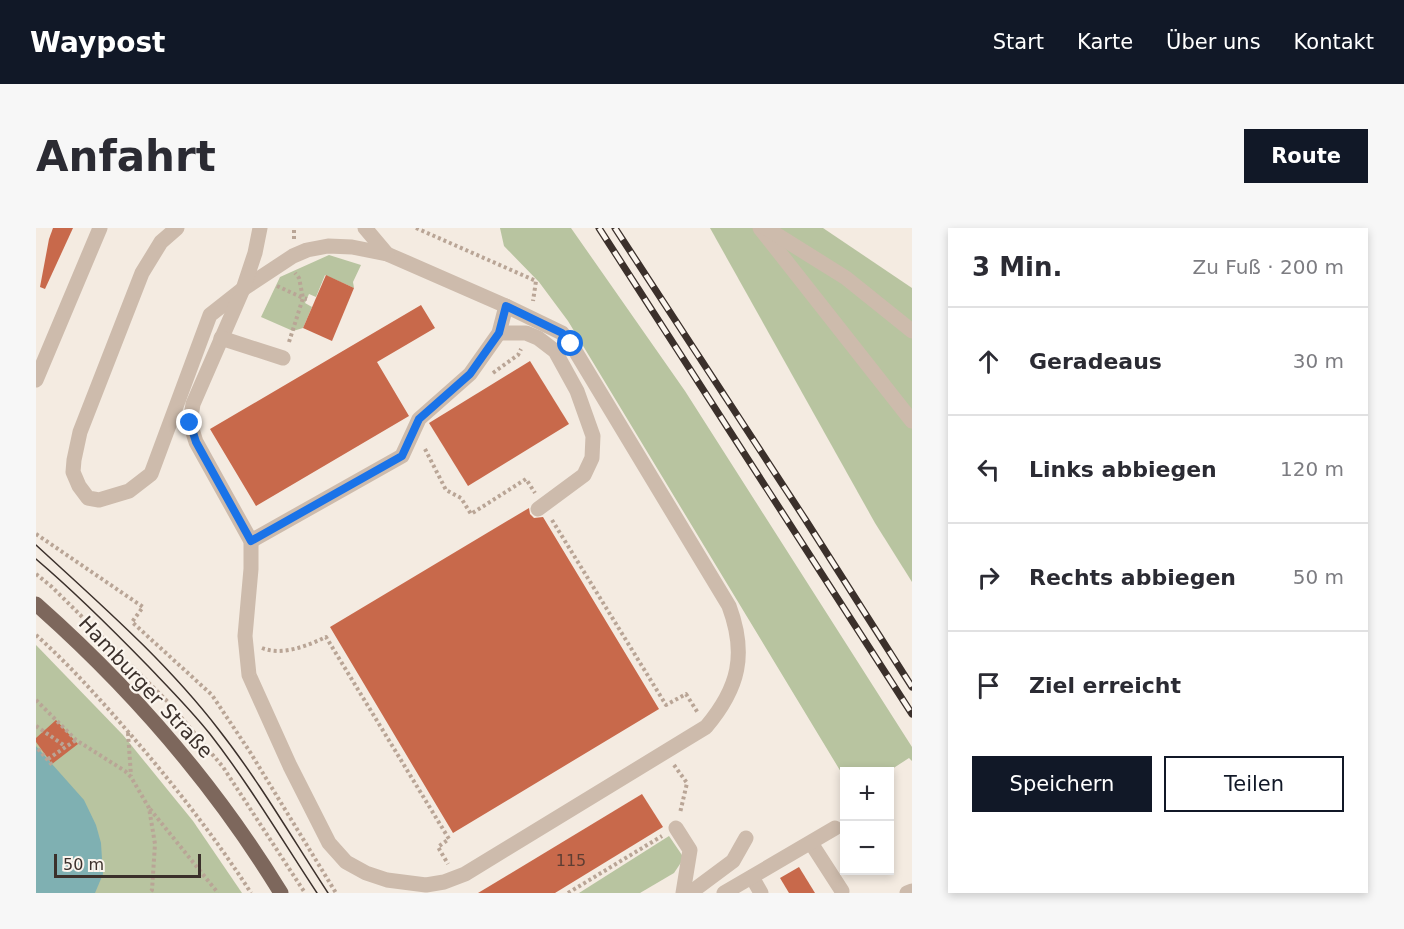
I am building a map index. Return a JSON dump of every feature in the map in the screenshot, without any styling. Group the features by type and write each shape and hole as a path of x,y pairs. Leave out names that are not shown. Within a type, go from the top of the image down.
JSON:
{"main road":[{"name":"Hamburger Straße","path":"36,604 143,709 183,753 255,850 281,893"}],"street":[{"path":"36,380 100,228"},
{"path":"177,228 161,242 142,273 80,432 73,472 88,498 99,500 118,496 129,491 151,474 210,315 243,290 292,256 328,246 352,247 387,254 562,333 571,344 729,606 736,627 739,650 735,678 721,709 706,727 465,874 426,885 387,880 366,873 346,862 329,843 290,766 249,675 245,636 251,541 196,442 190,423 193,404 243,290 260,228"},
{"path":"365,228 387,254"},
{"path":"760,228 912,421"},
{"path":"766,228 846,278 912,332"},
{"path":"251,541 402,456 419,419 470,374 499,333 506,306"},
{"path":"499,333 526,333 538,338 555,351 577,391 593,436 592,458 584,475 541,507"},
{"path":"221,338 283,358"},
{"path":"676,828 690,850 682,893"},
{"path":"724,893 835,828"},
{"path":"690,893 733,861 746,838"},
{"path":"811,843 842,891"},
{"path":"752,877 761,893"},
{"path":"908,893 912,891"}],"path":[{"path":"283,358 305,299 299,278 294,272 292,256"},
{"path":"260,278 305,299"},
{"path":"424,440 424,449 446,490 461,498 471,514 526,479 541,507 666,705 686,694"},
{"path":"36,534 143,607 132,621 212,695 250,752 336,893"},
{"path":"36,635 60,656 128,731 204,824 251,893"},
{"path":"262,638 262,649 275,651 305,647 326,637 449,839 438,847 455,877"},
{"path":"36,700 76,740 131,777 149,808 218,893"},
{"path":"36,726 65,746"},
{"path":"128,731 131,777"},
{"path":"48,759 76,740"},
{"path":"39,749 52,765"},
{"path":"149,808 155,844 151,892"},
{"path":"568,893 676,828"}],"green space":[{"path":"500,228 571,228 685,391 912,747 912,761 909,758 894,768 840,767 840,770 568,321 539,282 504,246"},
{"path":"710,228 823,228 912,288 912,582 875,523"},
{"path":"329,255 361,265 353,282 354,288 325,275 316,297 309,294 305,303 312,307 303,328 293,331 261,317 280,277"},
{"path":"36,645 123,735 193,821 242,893 36,893"},
{"path":"669,836 684,858 674,873 640,893 579,893"}],"water":[{"path":"36,746 84,800 96,825 101,843 103,874 95,893 36,893"}],"building":[{"path":"53,228 73,228 45,289 40,287"},
{"path":"326,275 354,288 332,341 303,328"},
{"path":"421,305 435,328 377,362 409,416 256,506 210,429"},
{"path":"530,361 569,424 468,486 429,423"},
{"path":"529,508 534,518 543,517 659,709 453,833 330,627"},
{"path":"56,720 78,744 52,764 36,742 36,738"},
{"path":"642,794 663,827 555,893 478,893"},
{"path":"799,867 815,893 789,893 780,878"}],"tram line":[{"path":"36,545 131,633 199,705 248,769 328,893"},
{"path":"36,559 107,625 203,725 252,792 317,893"}],"railway":[{"path":"599,228 912,714"},
{"path":"615,228 912,687"}],"route":[{"path":"190,423 196,442 251,541 402,456 419,419 470,374 499,333 506,306 562,333 571,344"}]}
